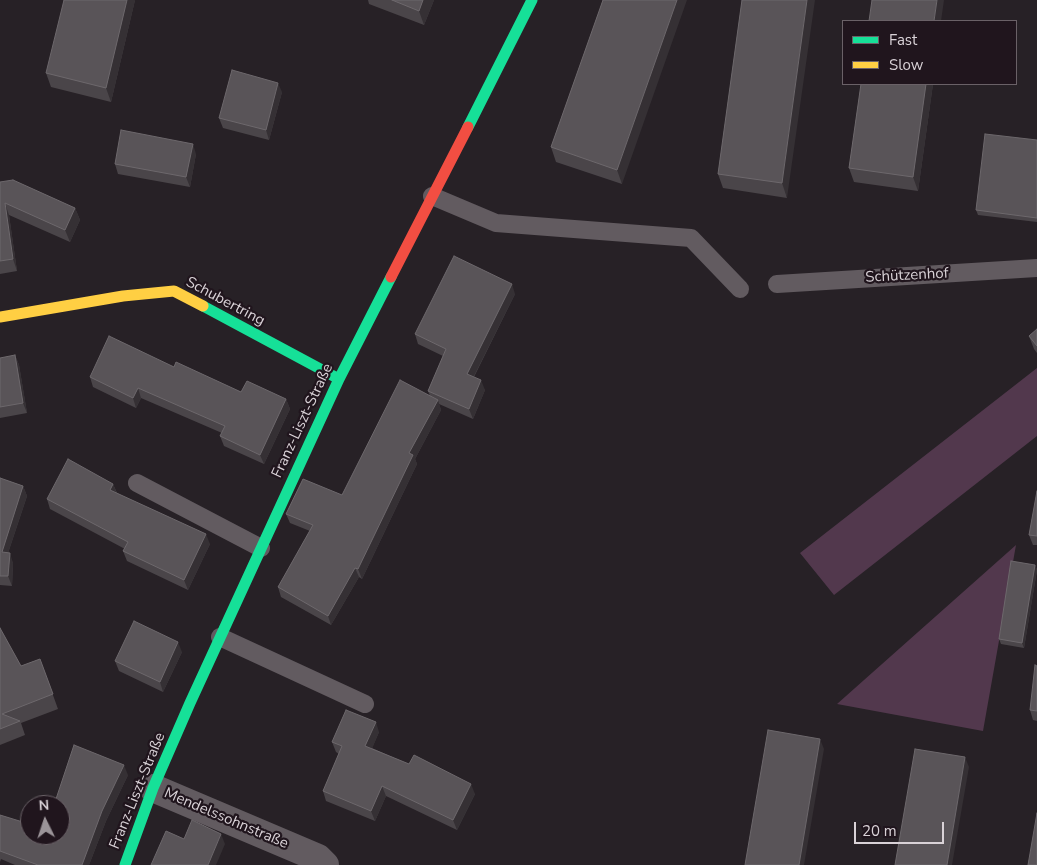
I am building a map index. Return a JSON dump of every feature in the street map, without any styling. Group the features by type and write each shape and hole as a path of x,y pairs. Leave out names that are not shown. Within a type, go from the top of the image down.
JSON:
{"street":[{"name":"Franz-Liszt-Straße","path":"125,865 153,788 220,637 339,379 532,0"},
{"name":"Schubertring","path":"0,317 123,296 174,292 339,379"},
{"name":"Mendelssohnstraße","path":"153,788 318,858 325,865"}],"lane":[{"path":"432,196 496,223 690,238 740,289"},
{"name":"Schützenhof","path":"777,284 1037,268"},
{"path":"137,484 262,548"},
{"path":"220,637 366,704"}],"shaded area":[{"path":"1037,368 1037,436 834,595 800,553"},
{"path":"1016,545 983,731 837,704"}],"building":[{"path":"64,0 127,0 106,88 46,73"},
{"path":"392,0 423,0 419,11"},
{"path":"603,0 677,0 617,170 551,147"},
{"path":"742,0 807,0 782,183 718,174"},
{"path":"872,0 937,0 934,20 869,20"},
{"path":"232,70 278,83 266,130 219,118"},
{"path":"861,85 926,85 913,177 849,168"},
{"path":"121,130 193,144 186,177 115,164"},
{"path":"985,134 1037,140 1037,218 976,210"},
{"path":"13,180 75,208 65,230 5,203 13,259 0,261 0,182"},
{"path":"454,256 512,284 467,374 481,380 469,409 428,391 446,349 415,334"},
{"path":"1037,329 1037,346 1029,336"},
{"path":"109,336 174,367 176,362 241,392 247,381 286,399 260,455 220,436 225,426 138,388 133,398 90,377"},
{"path":"15,355 23,403 0,407 0,358"},
{"path":"400,380 438,400 409,453 413,455 358,569 355,568 328,616 278,587 313,525 286,514 303,479 342,495"},
{"path":"68,459 113,484 110,490 206,534 184,580 123,551 128,542 47,499"},
{"path":"0,478 23,486 2,552 10,553 8,576 0,576"},
{"path":"1037,491 1037,536 1029,535"},
{"path":"1011,561 1035,565 1022,643 999,639"},
{"path":"134,621 178,642 160,682 115,661"},
{"path":"0,628 21,666 40,659 53,694 2,714 20,721 0,729"},
{"path":"1035,665 1037,666 1037,711 1030,710"},
{"path":"346,710 376,722 365,746 409,764 414,755 471,784 453,820 382,786 371,811 323,791 342,746 332,742"},
{"path":"768,730 820,739 799,865 745,865"},
{"path":"74,745 124,765 102,811 82,865 38,865 0,851 0,815 20,821 20,845 70,845 70,795 57,795"},
{"path":"915,749 965,757 947,865 895,865"},
{"path":"1037,813 1037,865 1028,865"},
{"path":"192,820 221,834 208,865 151,865 166,831 184,839"}],"traffic: fast":[{"path":"468,127 532,0"},
{"path":"125,865 153,788 190,703 339,379 391,277"},
{"path":"203,306 339,379"}],"traffic: slow":[{"path":"0,317 123,296 174,291 203,306"}],"traffic: jam":[{"path":"391,277 468,127"}]}
